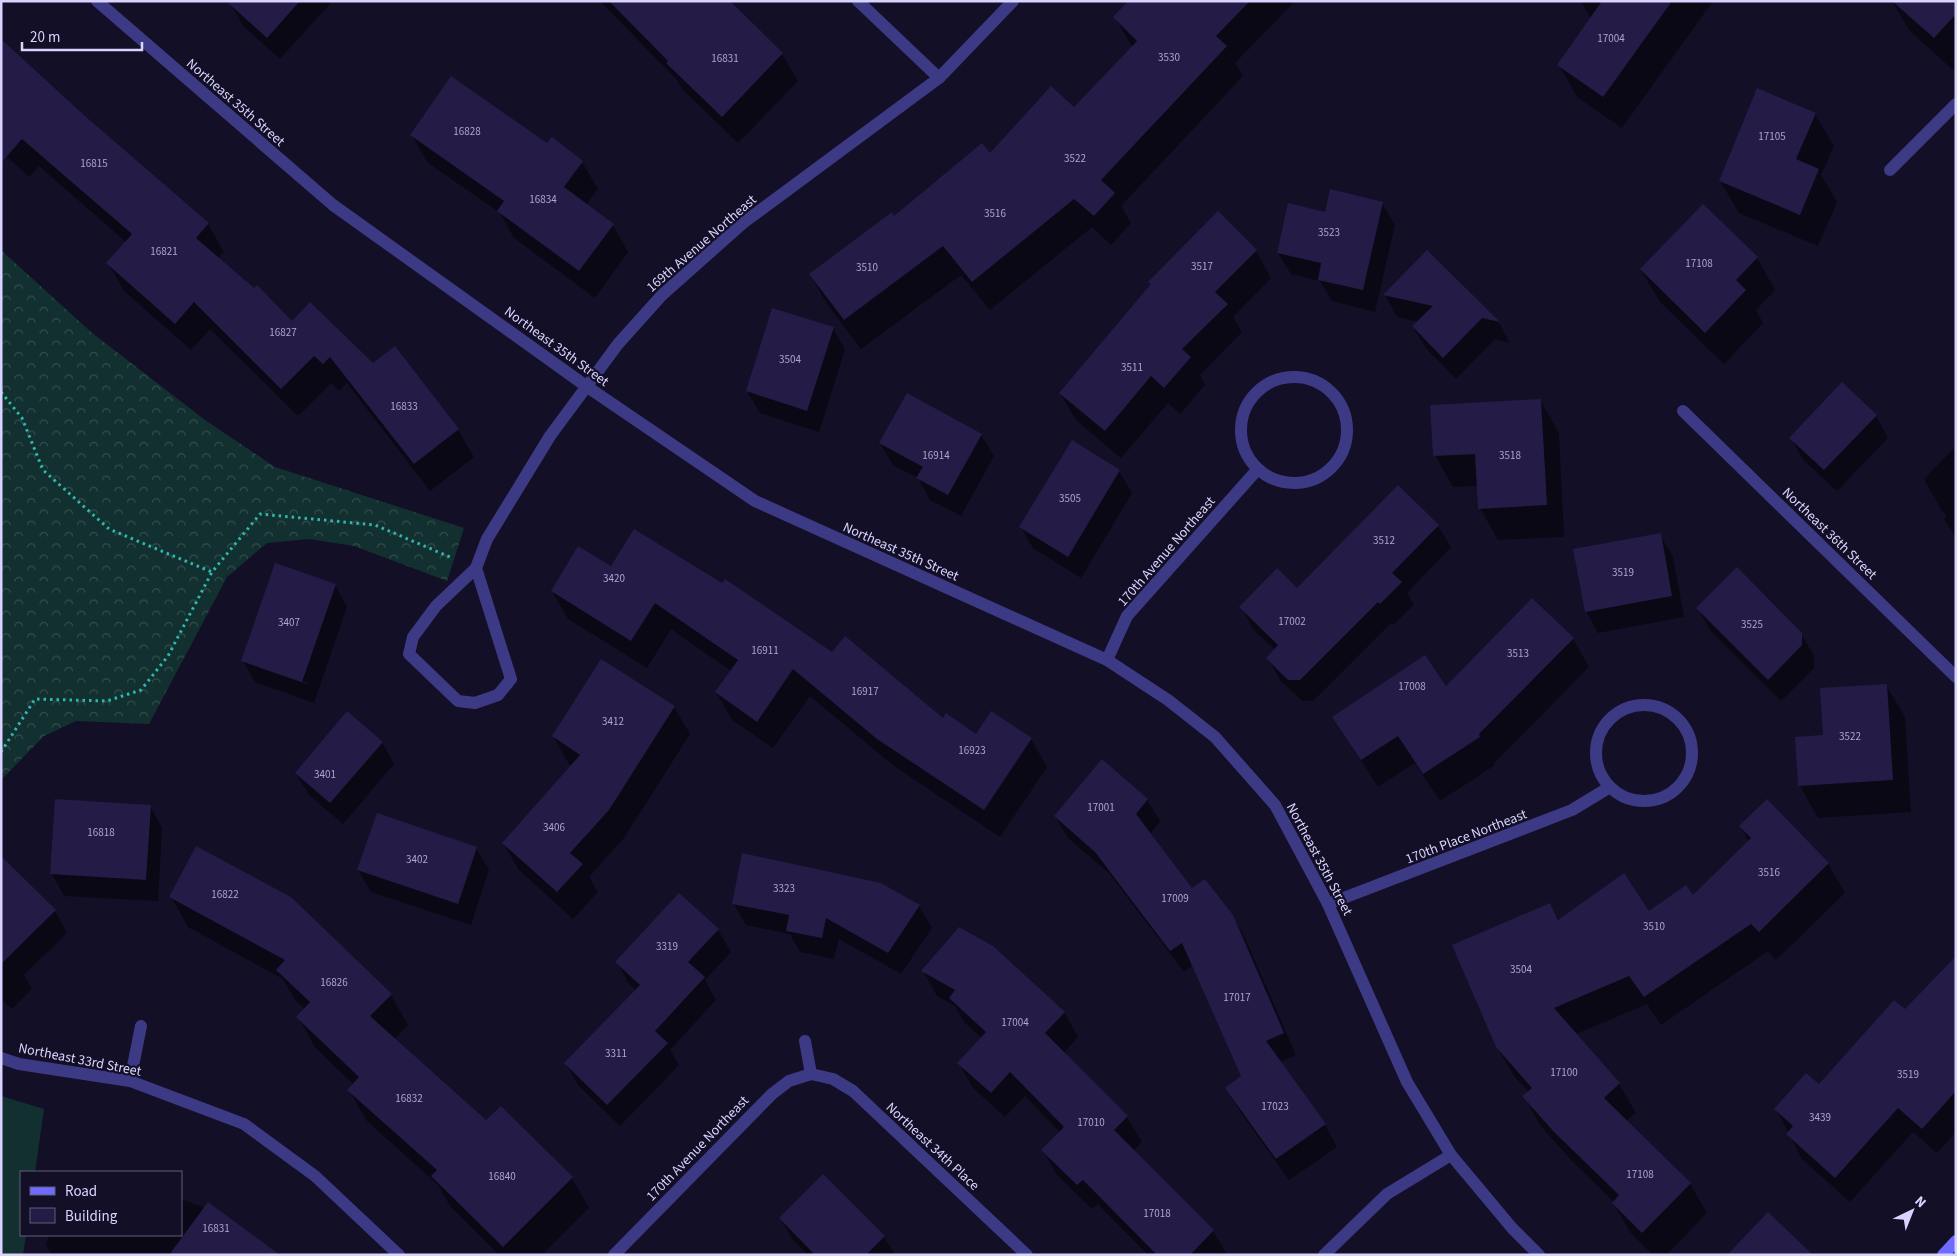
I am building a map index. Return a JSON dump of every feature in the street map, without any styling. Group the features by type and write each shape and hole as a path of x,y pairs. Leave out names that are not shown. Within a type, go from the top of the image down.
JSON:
{"street":[{"name":"Northeast 35th Street","path":"97,1 333,204 586,386 755,501 1108,660 1168,700 1216,737 1275,805 1328,904 1407,1082 1451,1155 1512,1228 1539,1255"},
{"path":"858,1 939,78"},
{"name":"169th Avenue Northeast","path":"476,568 511,679 498,695 476,703 458,701 409,654 413,637 436,606 476,568 487,539 550,436 618,344 662,294 743,223 939,78 1013,1"},
{"path":"1890,170 1956,104"},
{"path":"1299,376 1315,380 1329,390 1340,402 1346,418 1347,435 1343,451 1334,466 1321,476 1305,482 1288,483 1272,479 1258,470 1247,457 1241,441 1240,424 1244,408 1253,394 1266,383 1282,377 1299,376"},
{"name":"Northeast 36th Street","path":"1683,411 1956,677"},
{"name":"170th Avenue Northeast","path":"1108,660 1127,616 1258,470"},
{"path":"1649,705 1665,709 1678,719 1688,733 1692,749 1691,766 1684,781 1671,793 1656,800 1639,801 1623,797 1610,787 1600,773 1596,756 1598,740 1605,724 1617,713 1632,706 1649,705"},
{"name":"170th Place Northeast","path":"1328,904 1572,810 1610,787"},
{"path":"130,1081 141,1026"},
{"path":"805,1041 811,1074"},
{"name":"Northeast 33rd Street","path":"1,1058 19,1064 130,1081 244,1124 315,1176 400,1255"},
{"name":"170th Avenue Northeast","path":"614,1255 772,1094 789,1081 811,1074"},
{"name":"Northeast 34th Place","path":"811,1074 833,1079 853,1091 1027,1255"},
{"path":"1324,1255 1388,1194 1451,1155"},
{"path":"1943,1255 1956,1241"}],"path":[{"path":"1,392 22,418 43,470 109,529 212,572"},
{"path":"1,752 35,699 107,701 141,690 168,656 212,572 260,514 375,526 476,568"}],"green space":[{"path":"1,250 91,332 205,420 275,467 464,528 447,581 354,546 309,539 267,543 227,577 149,724 76,721 44,736 1,780"},
{"path":"1,1096 44,1109 35,1171 20,1171 20,1236 26,1236 23,1255 1,1255"}],"building":[{"path":"226,1 300,1 267,38"},
{"path":"609,1 730,1 783,53 722,117 666,63 668,61"},
{"path":"1128,1 1250,1 1216,36 1227,46 1101,180 1115,193 1094,216 1074,199 972,282 943,246 844,320 809,274 892,212 894,216 982,143 990,153 1051,86 1074,107 1137,41 1113,17"},
{"path":"1602,1 1672,1 1603,97 1557,65"},
{"path":"1892,1 1956,1 1956,14 1934,38"},
{"path":"1,39 85,116 209,223 196,238 254,288 257,285 292,321 310,302 373,363 395,346 459,429 414,464 330,357 323,364 314,356 281,389 194,302 175,324 106,263 132,234 22,139 1,163"},
{"path":"451,76 547,143 552,137 583,161 564,187 614,224 579,271 497,211 504,201 410,135"},
{"path":"1757,88 1816,113 1796,159 1819,169 1800,215 1719,181"},
{"path":"1330,189 1383,202 1363,290 1318,280 1321,263 1277,253 1288,203 1325,212"},
{"path":"1703,204 1758,257 1736,280 1746,290 1705,333 1640,269"},
{"path":"1218,211 1257,250 1215,292 1228,304 1182,349 1191,357 1164,388 1151,376 1105,431 1059,393 1151,284 1148,282"},
{"path":"1427,250 1500,322 1482,318 1443,358 1412,326 1433,306 1383,295"},
{"path":"772,308 834,327 807,411 746,391"},
{"path":"1842,382 1877,415 1824,470 1789,438"},
{"path":"907,393 982,434 948,495 916,478 923,467 879,443"},
{"path":"1541,399 1547,505 1478,509 1475,454 1433,456 1430,405"},
{"path":"1072,440 1120,470 1068,557 1019,527"},
{"path":"1398,485 1439,525 1392,573 1402,582 1380,604 1378,602 1300,680 1288,680 1266,658 1278,645 1239,607 1277,568 1297,588"},
{"path":"634,529 722,583 725,579 832,652 845,636 943,718 946,713 976,734 991,711 1032,738 984,810 877,739 793,669 757,722 715,692 738,660 655,603 631,641 551,591 578,546 611,566"},
{"path":"1661,533 1672,596 1585,612 1573,549"},
{"path":"275,563 336,584 302,682 241,661"},
{"path":"1737,567 1802,633 1802,645 1768,680 1696,608"},
{"path":"1532,598 1574,638 1479,734 1480,737 1423,774 1398,736 1361,760 1332,717 1425,655 1446,686"},
{"path":"601,659 675,706 609,810 570,853 583,864 557,892 502,843 580,755 552,736"},
{"path":"1887,684 1893,780 1798,786 1795,737 1823,735 1820,688"},
{"path":"347,711 383,742 330,803 295,773"},
{"path":"1102,759 1148,799 1136,814 1192,888 1205,879 1233,915 1284,1033 1266,1041 1326,1124 1276,1159 1225,1088 1241,1076 1182,943 1170,951 1095,852 1054,816"},
{"path":"55,799 151,805 146,880 50,874"},
{"path":"1767,799 1829,863 1759,932 1751,924 1644,997 1629,976 1554,1008 1620,1083 1604,1098 1691,1183 1642,1233 1612,1203 1619,1195 1554,1132 1522,1096 1532,1088 1496,1047 1452,945 1550,903 1558,920 1624,873 1649,911 1686,885 1693,895 1751,838 1739,826"},
{"path":"377,813 477,847 458,904 357,870"},
{"path":"196,846 291,897 392,994 370,1016 486,1120 501,1106 573,1177 503,1247 431,1176 437,1170 347,1090 359,1077 296,1017 310,1002 276,970 285,960 169,897"},
{"path":"742,853 881,883 920,905 888,953 826,918 822,938 786,931 789,915 732,904"},
{"path":"1,856 56,910 1,964"},
{"path":"679,893 719,929 688,962 705,977 655,1031 668,1043 607,1105 564,1063 640,985 615,962"},
{"path":"959,927 993,946 1065,1012 1045,1033 1128,1116 1114,1130 1214,1230 1190,1255 1157,1255 1083,1180 1077,1185 1041,1150 1064,1127 1010,1072 991,1093 957,1063 986,1032 949,998 955,990 921,971"},
{"path":"1956,956 1956,1091 1922,1129 1898,1108 1835,1178 1786,1134 1793,1126 1774,1109 1806,1073 1819,1084 1894,1000 1905,1009"},
{"path":"823,1174 885,1236 866,1255 815,1255 779,1218"},
{"path":"208,1202 280,1255 169,1255"},
{"path":"1768,1212 1813,1255 1727,1255"}]}
